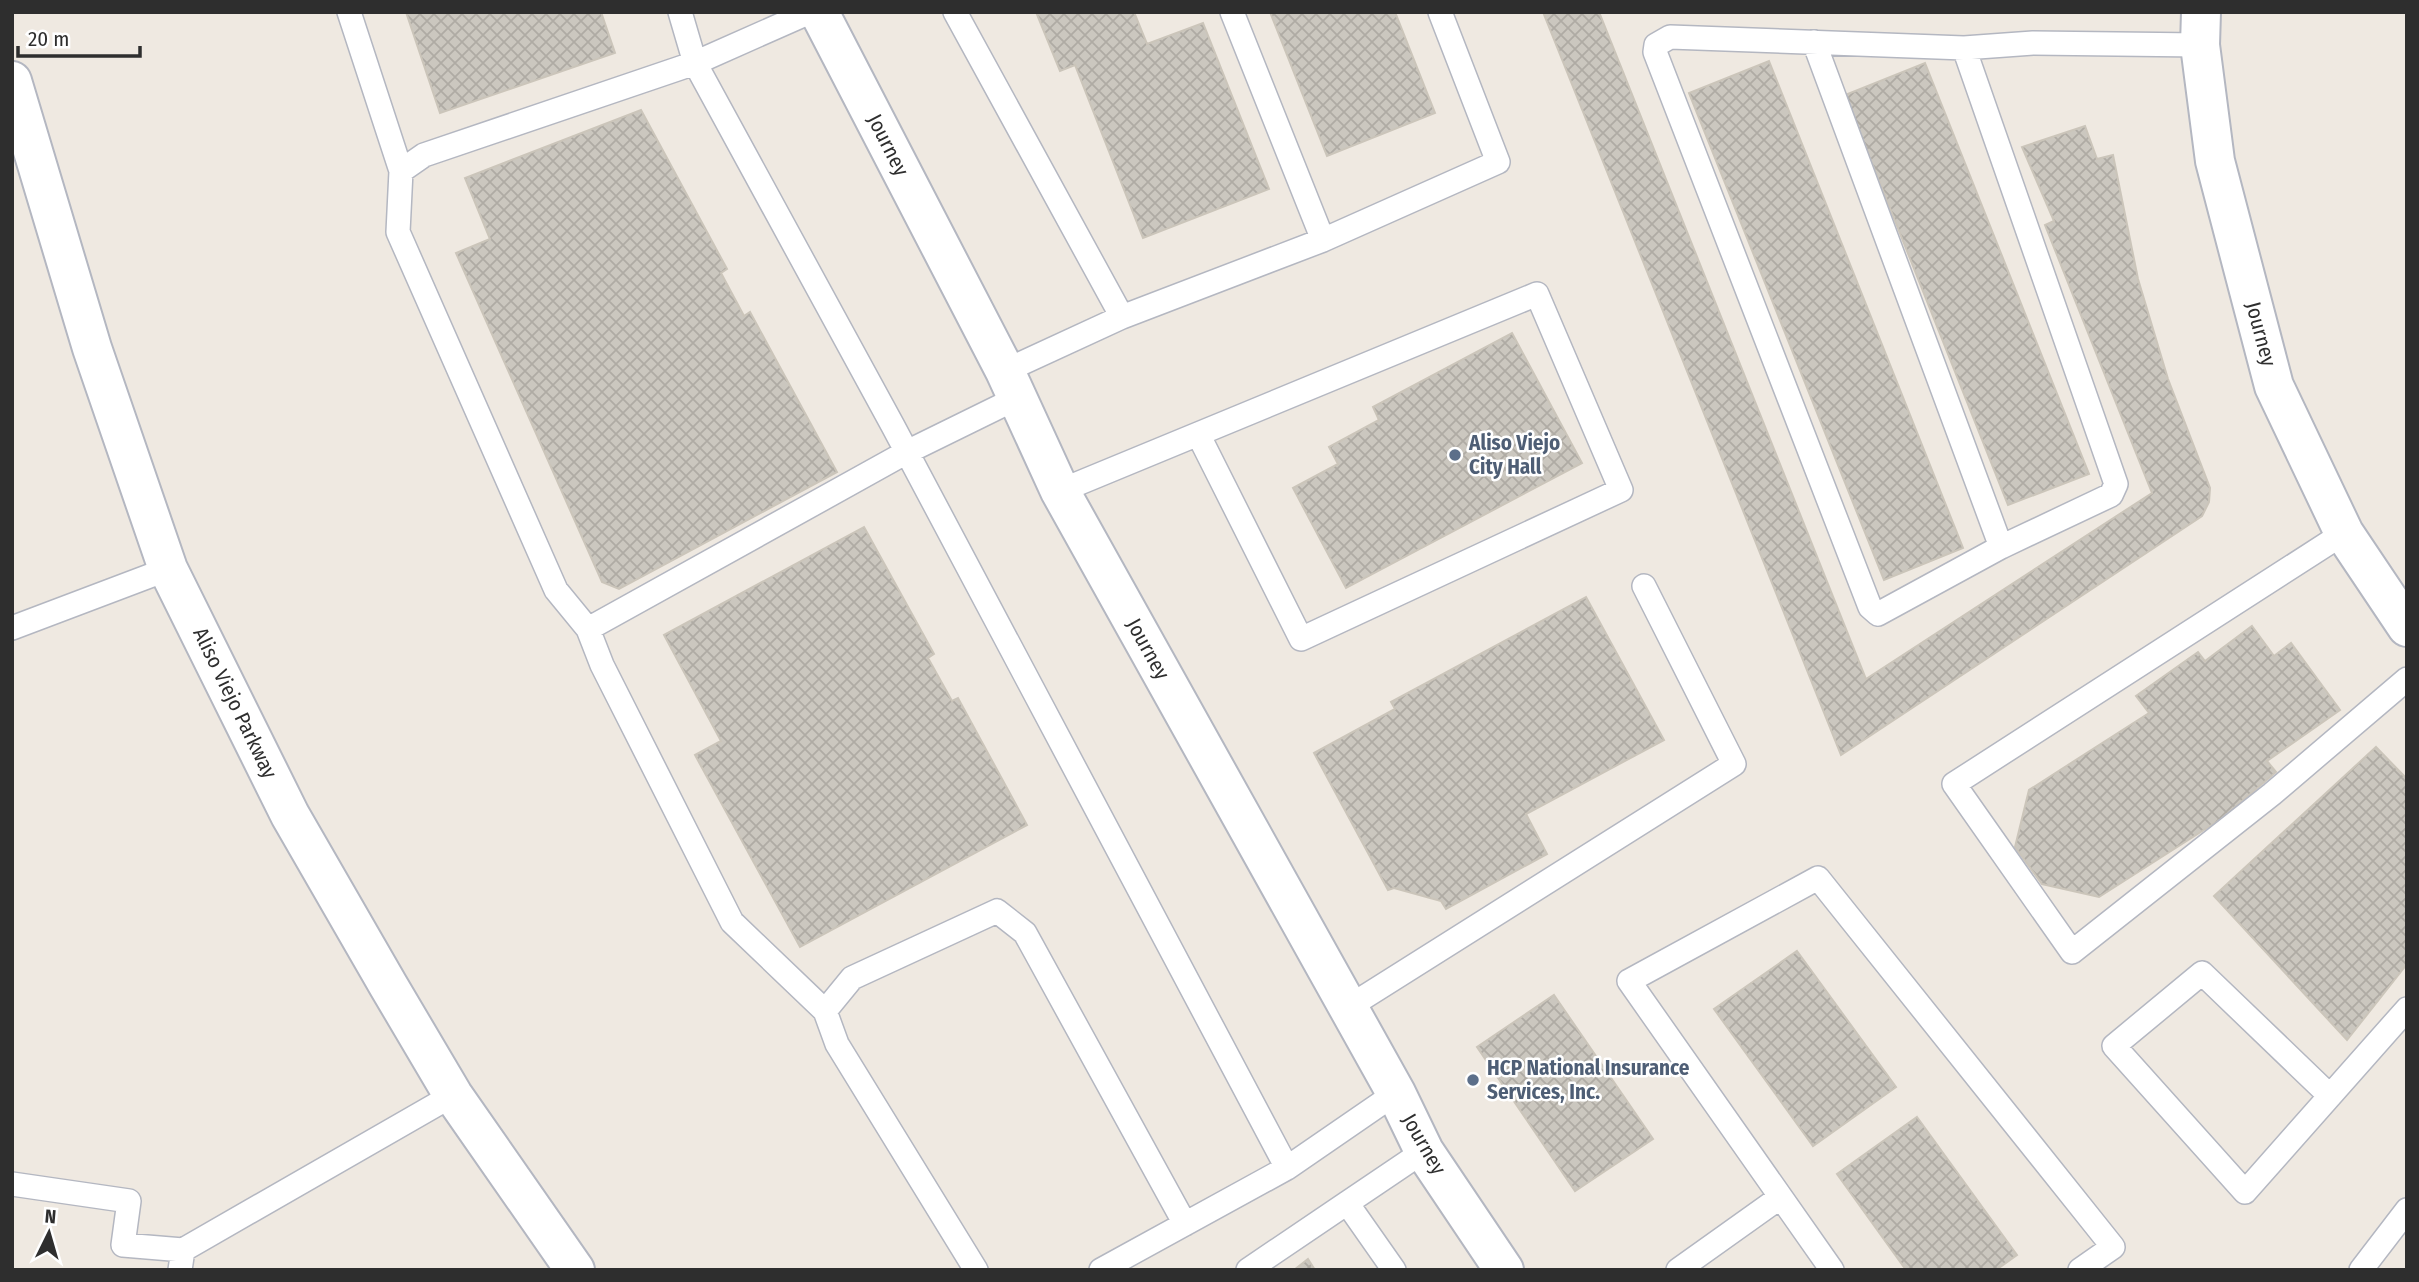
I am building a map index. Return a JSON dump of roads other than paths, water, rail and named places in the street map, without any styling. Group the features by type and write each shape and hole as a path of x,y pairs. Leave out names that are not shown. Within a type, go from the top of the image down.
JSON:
{"street":[{"name":"Journey","path":"819,12 1011,384 1060,491 1396,1093 1424,1151 1504,1270"},
{"name":"Journey","path":"2200,29 2215,161 2274,386 2344,533 2407,627"},
{"name":"Aliso Viejo Parkway","path":"12,81 92,348 169,569 290,815 453,1096 575,1270"}],"lane":[{"path":"349,12 401,171 398,232 556,590 589,629 602,665 732,922 825,1011 837,1044 976,1270"},
{"path":"680,12 695,63 1287,1168"},
{"path":"401,171 424,155 695,63 810,12"},
{"path":"955,12 1122,317"},
{"path":"1232,12 1323,240"},
{"path":"589,629 905,453 1011,384 1122,317 1323,240 1498,162 1440,12"},
{"path":"1964,48 2116,484 2111,495 2001,547 1878,614 1870,607 1655,52 1660,41 1670,37 1964,48 2200,29"},
{"path":"1814,42 2001,547"},
{"path":"1060,491 1198,434 1537,294 1621,490 1301,639 1198,434"},
{"path":"2344,533 1954,784 2072,952 2272,794 2407,679"},
{"path":"12,628 169,569"},
{"path":"1347,1008 1734,764 1644,586"},
{"path":"1832,1270 1629,981 1818,878 2113,1247 2080,1270"},
{"path":"825,1011 852,978 997,911 1025,933 1185,1224"},
{"path":"2330,1096 2202,973 2114,1046 2245,1192 2330,1096 2407,1009"},
{"path":"1101,1270 1287,1168 1396,1093"},
{"path":"12,1184 129,1201 122,1245 182,1260 453,1096"},
{"path":"1248,1270 1424,1151"},
{"path":"1678,1270 1779,1198"},
{"path":"1347,1203 1394,1270"},
{"path":"2361,1270 2406,1214"}],"place":[{"name":"Aliso Viejo City Hall","path":"1455,455"},
{"name":"HCP National Insurance Services, Inc.","path":"1473,1080"}]}
